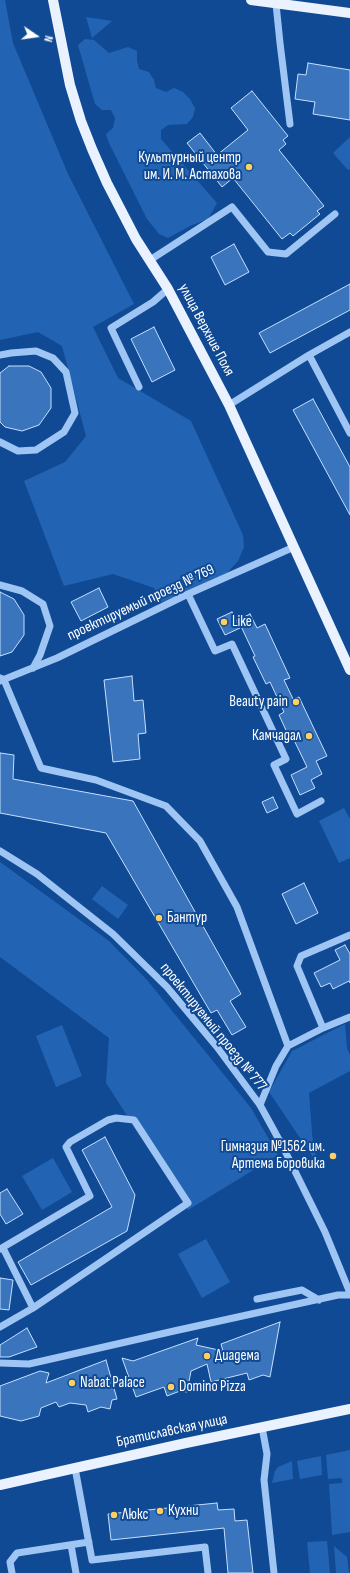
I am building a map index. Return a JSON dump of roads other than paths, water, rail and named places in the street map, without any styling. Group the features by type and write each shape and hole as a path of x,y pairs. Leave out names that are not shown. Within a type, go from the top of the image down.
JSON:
{"main road":[{"path":"251,0 350,13"},
{"name":"улица Верхние Поля","path":"54,1 70,85 81,121 107,182 136,239 168,289 229,405 350,670"},
{"name":"Братиславская улица","path":"0,1485 350,1409"}],"street":[{"path":"276,4 290,124"},
{"path":"150,260 232,207 268,252 286,254 335,214"},
{"path":"139,387 111,328 153,302 168,289"},
{"path":"229,405 309,354 350,332"},
{"path":"0,355 36,351 54,358 66,372 75,413 64,432 36,450 18,451 0,442"},
{"path":"309,354 350,433"},
{"name":"проектируемый проезд № 769","path":"1,680 57,658 188,594 294,547"},
{"path":"0,585 22,591 43,604 50,626 40,655 33,668"},
{"path":"188,594 215,652 232,644 286,759 274,765 297,814 321,802"},
{"path":"1,680 41,768 96,780 166,806 200,841 237,907 288,1046"},
{"name":"проектируемый проезд № 777","path":"0,851 37,874 113,934 167,987 217,1047 260,1105 289,1158 325,1232 350,1294"},
{"path":"323,1028 298,966 301,956 350,935"},
{"path":"260,1105 276,1066 288,1046 323,1028 350,1017"},
{"path":"0,1327 33,1308 188,1203 134,1120 116,1118 108,1120 70,1142 66,1147 90,1196 2,1248 33,1308"},
{"path":"257,1299 302,1290 319,1300"},
{"path":"0,1363 29,1364 182,1329 338,1295 350,1294"},
{"path":"262,1427 267,1454 264,1480 274,1573"},
{"path":"75,1468 92,1560 205,1547 208,1573"},
{"path":"12,1573 10,1562 17,1553 89,1542"},
{"path":"71,1545 76,1573"}],"place":[{"name":"Культурный центр им. И. М. Астахова","path":"249,167"},
{"name":"Like","path":"224,622"},
{"name":"Beauty pain","path":"296,702"},
{"name":"Камчадал","path":"309,736"},
{"name":"Бантур","path":"159,918"},
{"name":"Гимназия №1562 им. Артема Боровика","path":"333,1156"},
{"name":"Диадема","path":"207,1356"},
{"name":"Nabat Palace","path":"72,1383"},
{"name":"Domino Pizza","path":"171,1387"},
{"name":"Кухни","path":"160,1511"},
{"name":"Люкс","path":"114,1515"}]}
